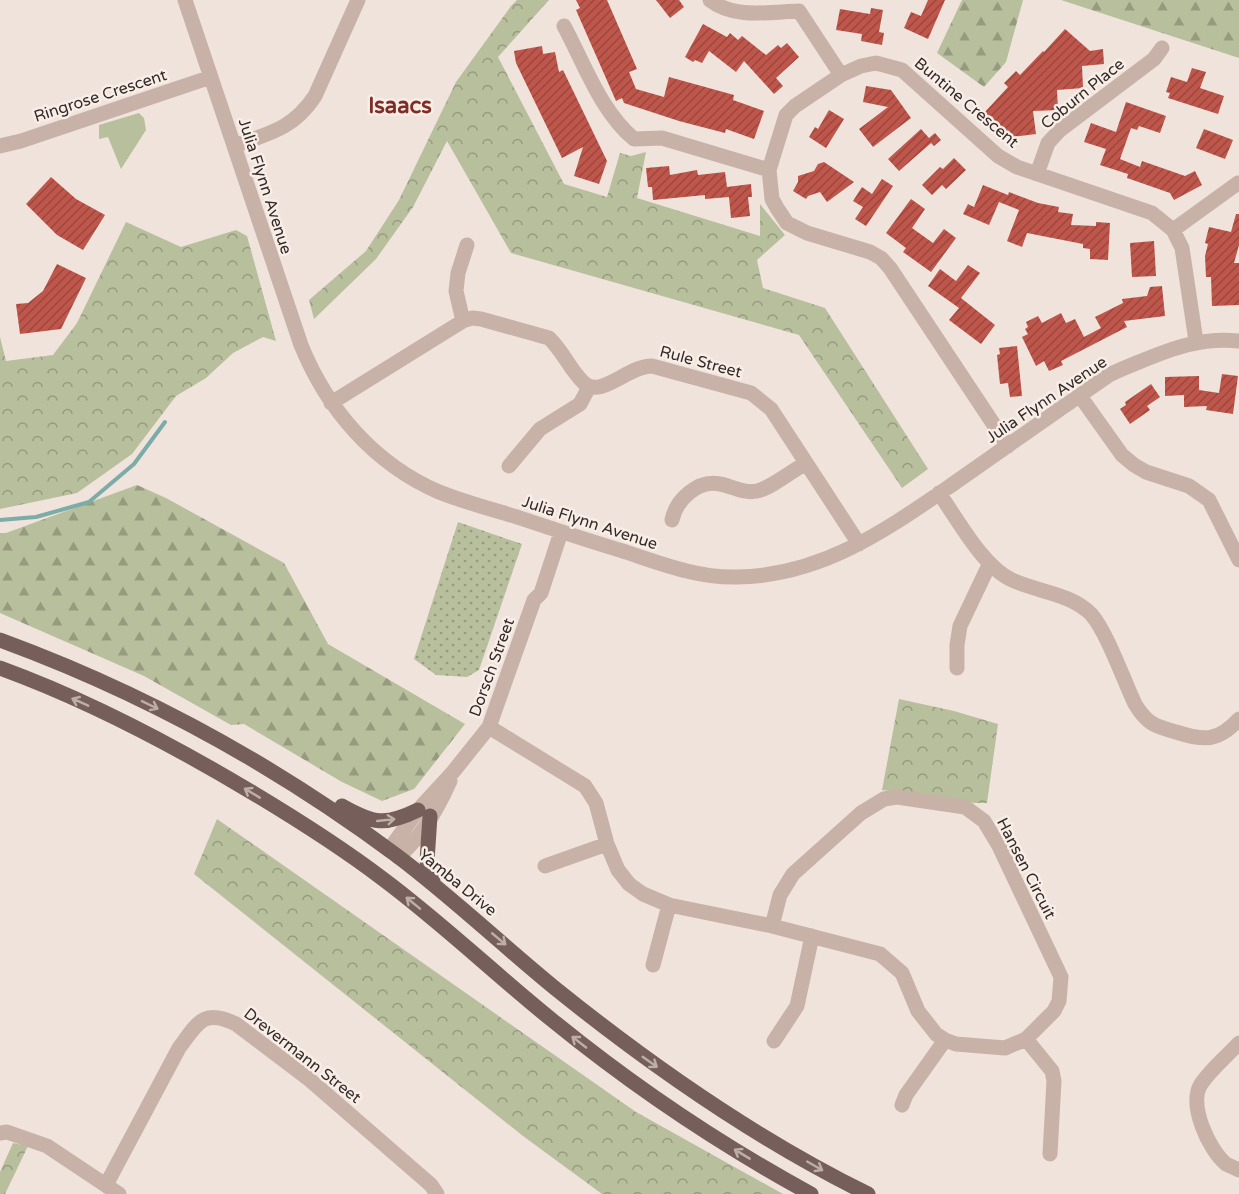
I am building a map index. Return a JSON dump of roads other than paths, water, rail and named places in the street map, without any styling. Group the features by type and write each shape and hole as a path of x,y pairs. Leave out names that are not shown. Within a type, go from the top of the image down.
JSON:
{"main road":[{"name":"Yamba Drive","path":"0,640 94,678 185,722 314,796 434,885 553,986 650,1062 738,1121 868,1194"},
{"path":"0,668 84,703 154,737 217,771 302,823 378,875 550,1019 609,1065 698,1127 811,1194"},
{"path":"314,796 339,804 363,818 375,821 424,813 427,861 434,885"},
{"path":"378,875 393,853"}],"street":[{"name":"Julia Flynn Avenue","path":"186,0 301,345 311,370 331,403 351,429 379,455 405,474 439,492 556,530 678,569 706,575 735,577 766,575 802,567 834,557 897,523 1112,374 1167,350 1196,341 1239,340"},
{"path":"234,146 283,128 308,107 358,0"},
{"path":"710,0 720,8 735,12 802,6 841,75"},
{"path":"564,26 609,112 620,128 634,139 662,138 769,170"},
{"name":"Coburn Place","path":"1037,174 1048,143 1060,130 1154,59 1162,48"},
{"name":"Buntine Crescent","path":"1008,446 890,268 881,258 870,252 807,233 787,223 772,199 769,170 786,115 795,106 841,75 861,66 876,63 902,70 998,156 1017,167 1152,213 1173,230"},
{"name":"Ringrose Crescent","path":"0,146 211,77"},
{"path":"1196,341 1182,248 1173,230 1238,183"},
{"path":"463,321 456,291 458,273 467,245"},
{"path":"331,403 463,321 472,318 549,338 558,345 581,380 589,387 580,404 540,429 509,466"},
{"name":"Rule Street","path":"589,387 600,389 643,365 751,393 771,410 859,544"},
{"path":"1080,396 1122,455 1134,465 1146,472 1189,486 1209,500 1239,560"},
{"path":"672,520 673,513 684,496 700,486 717,483 740,491 754,492 806,463"},
{"path":"939,493 989,565 1011,580 1059,596 1079,605 1090,614 1100,627 1135,704 1152,724 1199,739 1216,736 1230,729 1239,718"},
{"name":"Dorsch Street","path":"393,853 407,849 424,813 440,803 453,772 491,722 534,600 541,593 556,530"},
{"path":"957,668 960,626 989,565"},
{"path":"491,722 585,786 596,803 618,870 628,884 643,894 669,905 772,926 880,954 902,973 918,1011 936,1034 945,1040 906,1095 902,1106"},
{"name":"Hansen Circuit","path":"772,926 780,895 793,874 861,813 884,799 897,797 965,807 984,821 999,846 1060,977 1059,1001 1054,1011 1026,1039 1005,1048 956,1044 945,1040"},
{"path":"545,866 608,844"},
{"path":"653,965 669,905"},
{"path":"774,1041 797,1006 812,936"},
{"name":"Drevermann Street","path":"0,1132 7,1132 47,1146 112,1190 179,1048 204,1019 212,1016 236,1024 310,1080 430,1185 437,1194"},
{"path":"1026,1039 1052,1071 1054,1081 1050,1154"},
{"path":"1239,1043 1200,1085 1197,1096 1199,1120 1216,1153 1227,1164 1239,1170"}],"waterway":[{"path":"0,520 36,517 89,502 134,464 165,422"}],"district":[{"name":"Isaacs","path":"400,105"}]}
